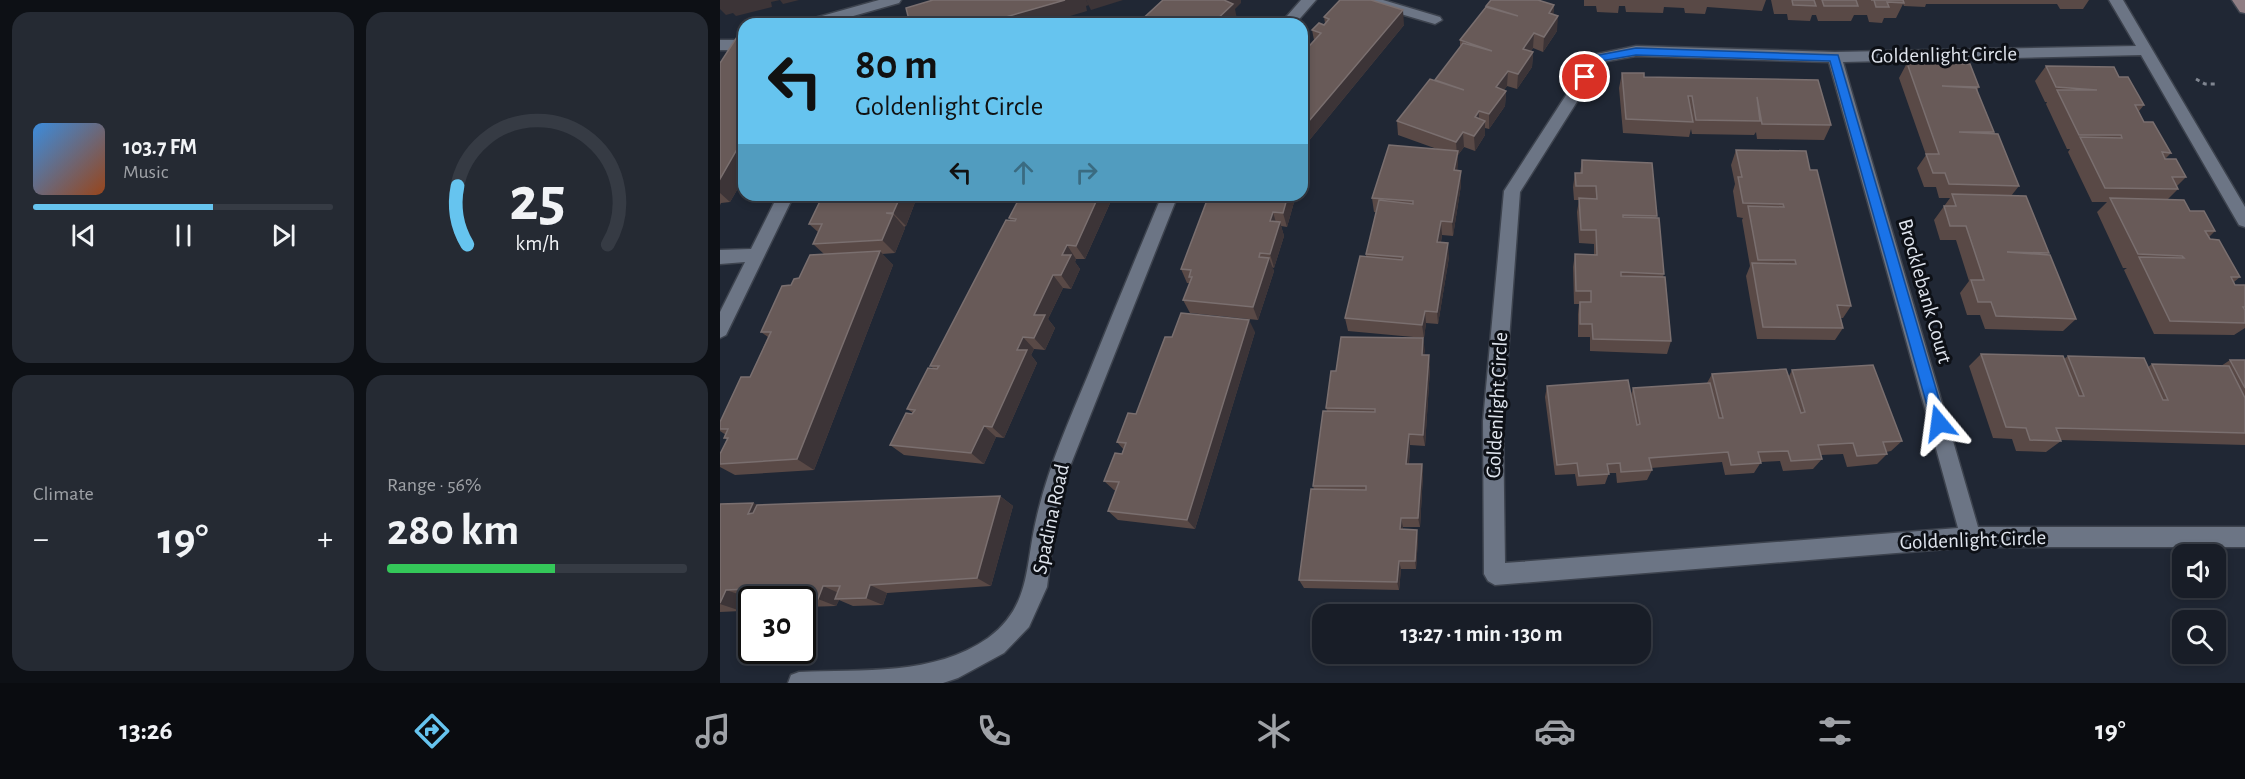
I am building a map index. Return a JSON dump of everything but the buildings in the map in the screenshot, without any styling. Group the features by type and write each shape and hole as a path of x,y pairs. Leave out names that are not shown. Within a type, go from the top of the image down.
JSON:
{"main road":[{"path":"2239,0 2245,9"}],"street":[{"path":"830,18 894,0"},
{"path":"1292,18 1309,0"},
{"path":"1368,0 1435,20"},
{"path":"2116,0 2245,221"},
{"path":"873,18 879,4"},
{"name":"Goldenlight Circle","path":"2144,50 1835,57 1636,51 1597,58 1512,191 1493,421 1495,574 1971,537 2245,537"},
{"name":"Brocklebank Court","path":"1835,57 1971,537"},
{"path":"720,330 783,201"},
{"name":"Spadina Road","path":"798,683 921,677 950,670 996,645 1021,619 1036,587 1045,523 1057,474 1168,201"},
{"path":"720,257 757,255"}],"route":[{"path":"1585,77 1597,58 1636,51 1835,57 1939,423"}]}
